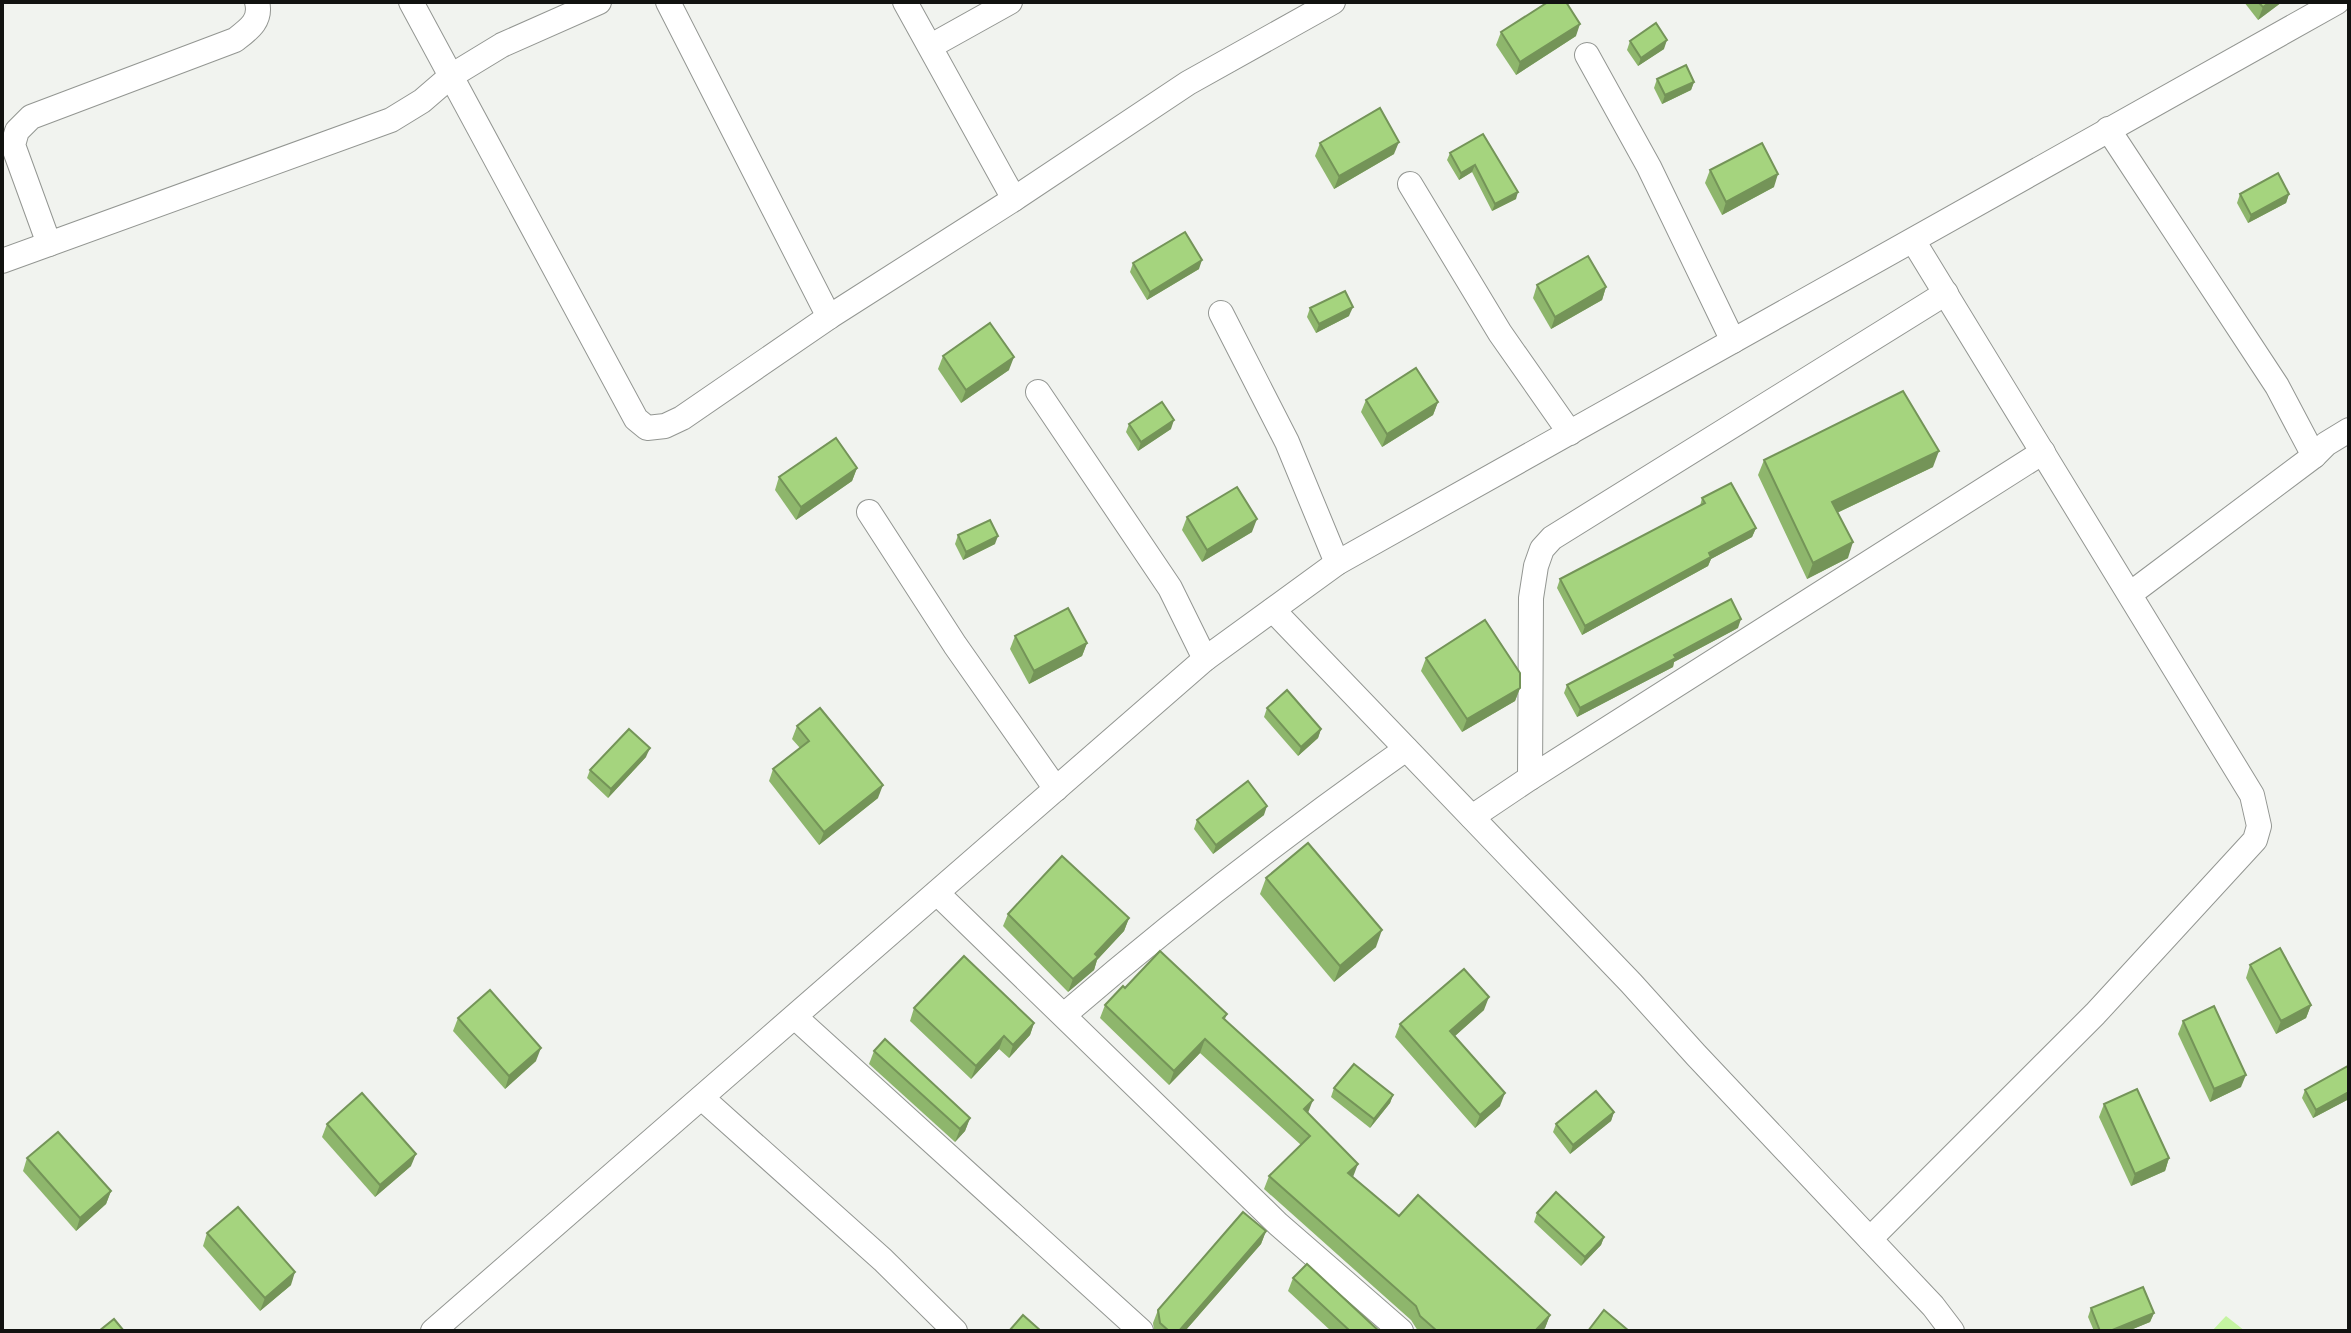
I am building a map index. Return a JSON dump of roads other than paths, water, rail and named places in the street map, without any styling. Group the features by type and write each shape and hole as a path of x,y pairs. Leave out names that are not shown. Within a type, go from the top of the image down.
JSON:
{"street":[{"path":"49,244 7,142 31,117 235,40 254,26 259,10 257,2"},
{"path":"411,2 636,419 647,428 665,426 682,418 829,317 1188,83 1333,2"},
{"path":"2,261 391,120 422,101 451,76 502,45 599,2"},
{"path":"668,2 829,317"},
{"path":"905,2 1014,199"},
{"path":"931,46 1010,2"},
{"path":"433,1331 1205,659 1337,563 2337,2"},
{"path":"1587,55 1649,167 1733,341"},
{"path":"2108,129 2277,386 2314,456"},
{"path":"1410,184 1500,333 1570,433"},
{"path":"1870,1239 2095,1014 2255,840 2259,826 2252,795 1914,242"},
{"path":"1530,778 1531,598 1542,549 1552,538 1946,293"},
{"path":"1221,313 1287,442 1337,563"},
{"path":"1038,392 1170,588 1205,659"},
{"path":"2130,594 2326,444 2349,430"},
{"path":"1472,817 2043,452"},
{"path":"869,512 955,645 1056,789"},
{"path":"1273,610 1631,983 1933,1306 1952,1331"},
{"path":"1064,1015 1156,936 1297,826 1406,749"},
{"path":"937,893 1278,1224 1401,1331"},
{"path":"795,1017 1141,1331"},
{"path":"702,1098 883,1260 955,1331"}]}
